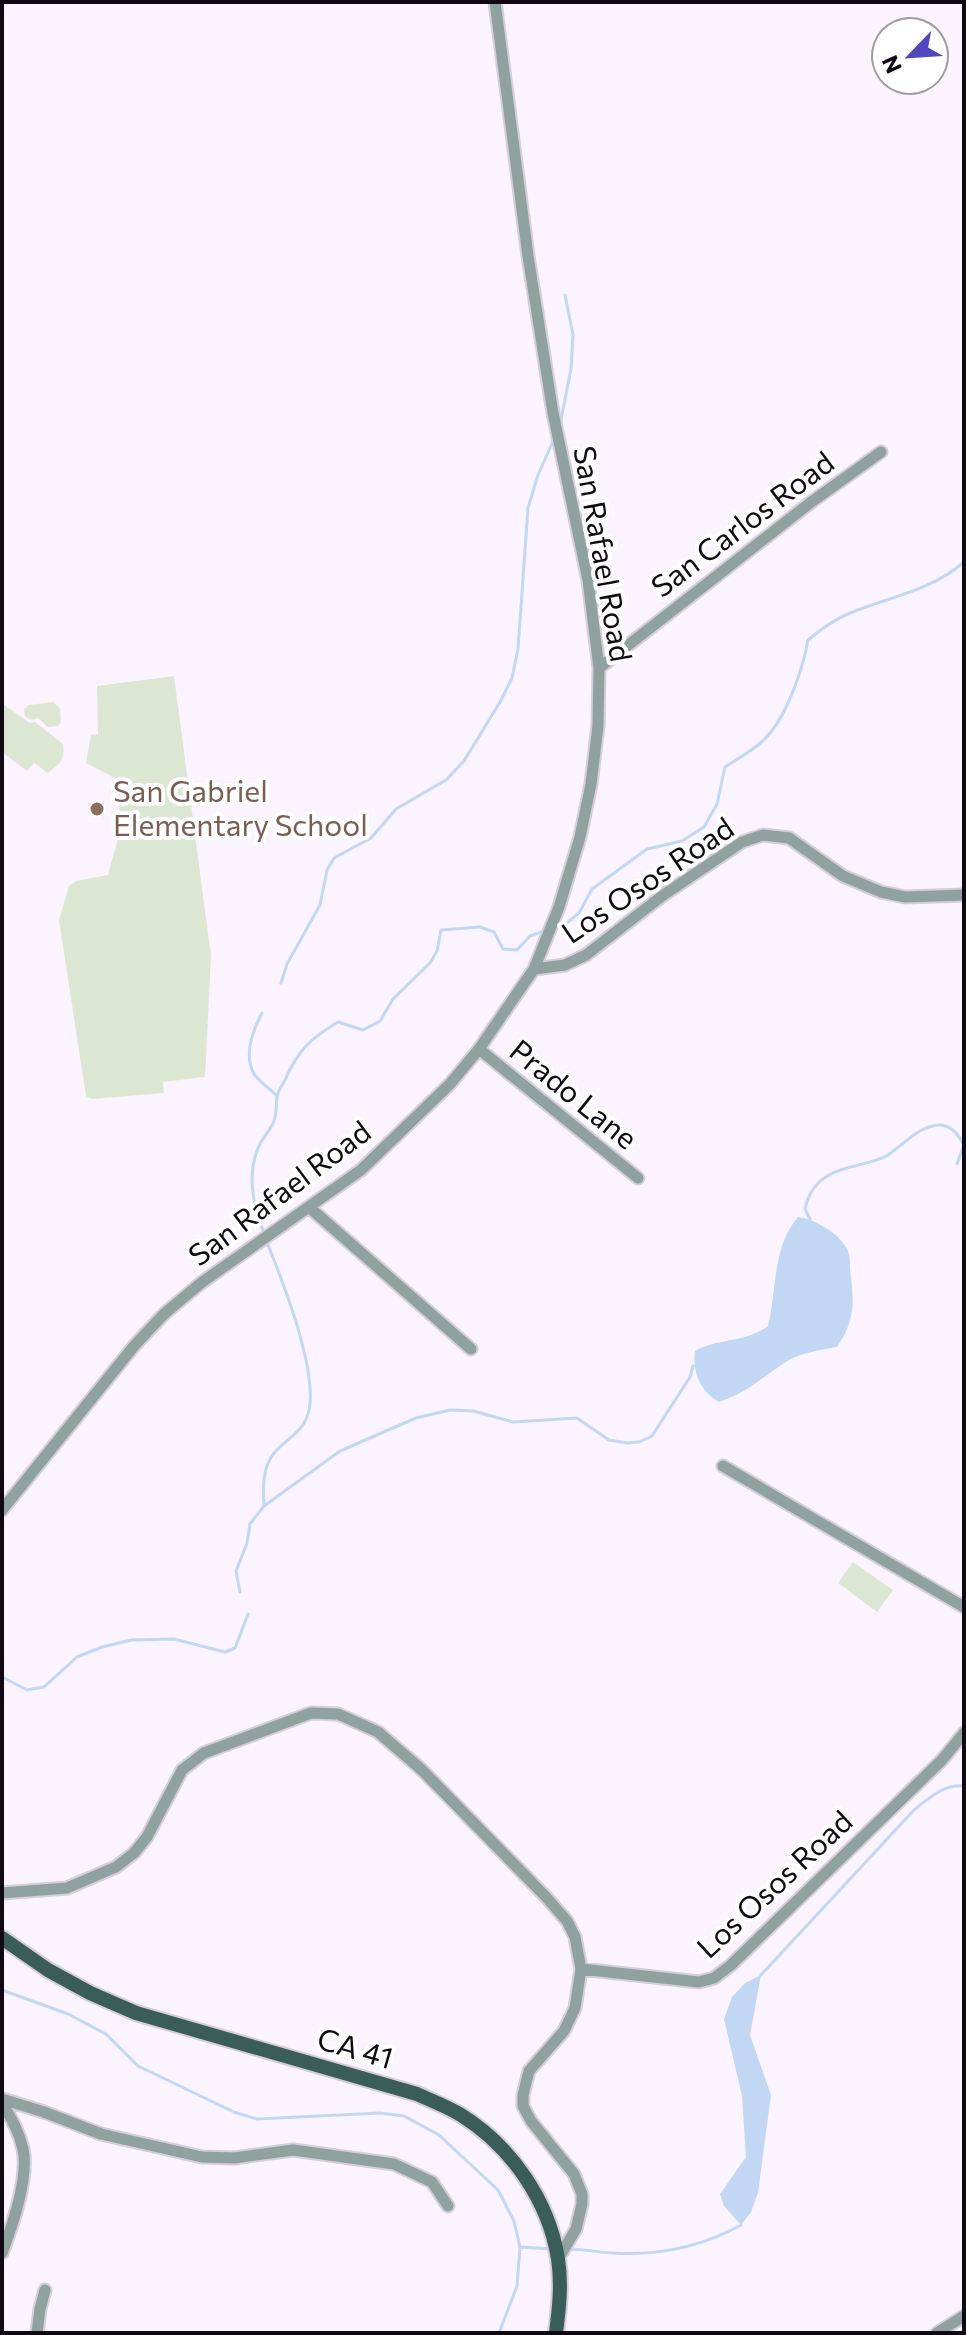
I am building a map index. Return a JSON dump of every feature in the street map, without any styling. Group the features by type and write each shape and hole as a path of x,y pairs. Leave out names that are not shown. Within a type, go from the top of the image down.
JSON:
{"main road":[{"name":"CA 41","path":"2,1938 48,1970 136,2013 417,2094 458,2113 480,2128 523,2173 551,2230 558,2259 560,2301 556,2333"}],"street":[{"name":"San Rafael Road","path":"2,1510 134,1346 164,1314 214,1274 369,1163 450,1084 479,1049 534,969 566,887 589,799 598,726 599,668 588,580 553,413 528,256 495,2"},
{"name":"San Carlos Road","path":"599,668 810,503 881,452"},
{"name":"Los Osos Road","path":"534,969 565,965 586,955 662,896 742,842 763,835 789,838 843,876 881,892 905,897 964,895"},
{"name":"Prado Lane","path":"479,1049 638,1178"},
{"path":"310,1208 471,1349"},
{"path":"723,1466 964,1607"},
{"path":"2,1893 67,1888 100,1876 126,1860 141,1844 175,1779 191,1760 204,1753 311,1713 338,1714 368,1725 393,1742 546,1897 567,1921 575,1937 581,1969 575,2008 554,2044 529,2071 523,2095 523,2106 531,2121 574,2174 582,2194 576,2229 566,2251 558,2259"},
{"name":"Los Osos Road","path":"581,1969 692,1982 707,1981 722,1973 942,1760 964,1733"},
{"path":"2,2101 44,2112 101,2134 202,2157 234,2158 293,2150 394,2164 432,2182 448,2206"},
{"path":"2,2101 17,2128 24,2153 17,2214 2,2253"},
{"path":"37,2333 45,2290"},
{"path":"937,2333 964,2316"}],"green space":[{"name":"San Gabriel Elementary School","path":"174,676 211,956 205,1077 163,1082 164,1093 92,1099 86,1096 59,920 69,886 76,881 108,875 121,827 117,779 86,763 91,735 98,734 97,686"},
{"path":"53,702 60,708 61,722 58,726 48,727 38,718 31,720 25,716 24,709 29,705"},
{"path":"3,704 30,723 35,722 63,744 61,761 48,773 34,763 27,771 2,752"},
{"path":"853,1562 893,1590 877,1612 838,1583"}],"water":[{"path":"798,1217 827,1228 848,1251 853,1300 848,1328 837,1347 795,1357 747,1389 719,1402 699,1380 695,1351 751,1335 768,1326 779,1255"},
{"path":"761,1975 750,2035 771,2095 758,2193 751,2212 741,2225 724,2206 720,2194 746,2157 742,2096 724,2019 732,1997 745,1983"}],"waterway":[{"path":"560,425 571,369 573,335 565,295"},
{"path":"281,983 287,964 320,905 327,870 334,858 371,838 396,809 446,780 464,761 500,702 512,678 518,649 528,508 554,439"},
{"path":"555,928 562,927 579,913 592,889 647,849 682,841 704,827 717,804 725,767 760,743 783,714 799,676 808,640 844,615 924,587 964,562"},
{"path":"264,1233 252,1188 253,1164 261,1142 274,1121 279,1090 306,1046 338,1022 363,1030 380,1021 393,999 430,963 437,951 441,930 480,927 494,932 503,949 517,950 530,936 544,931"},
{"path":"262,1013 253,1034 249,1058 254,1074 277,1096"},
{"path":"810,1219 805,1209 808,1198 824,1178 888,1155 927,1127 942,1125 949,1128 964,1145"},
{"path":"957,1164 964,1145"},
{"path":"264,1506 267,1465 274,1453 304,1423 310,1400 305,1355 298,1329 266,1240"},
{"path":"240,1592 236,1571 247,1543 250,1524 264,1506 340,1451 416,1418 450,1410 473,1411 513,1422 577,1418 609,1440 639,1442 652,1436 690,1377 693,1366"},
{"path":"2,1677 27,1690 44,1687 77,1657 132,1640 174,1639 225,1652 235,1648 248,1614"},
{"path":"761,1975 914,1810 943,1790 964,1786"},
{"path":"2,1990 68,2014 106,2034 138,2066 234,2112 257,2119 380,2113 404,2116 439,2135 498,2190 514,2221 520,2247 517,2286 499,2333"},
{"path":"568,2249 629,2254 662,2251 695,2244 741,2225"},
{"path":"520,2247 552,2249"}],"place":[{"name":"San Gabriel Elementary School","path":"97,809"}]}
